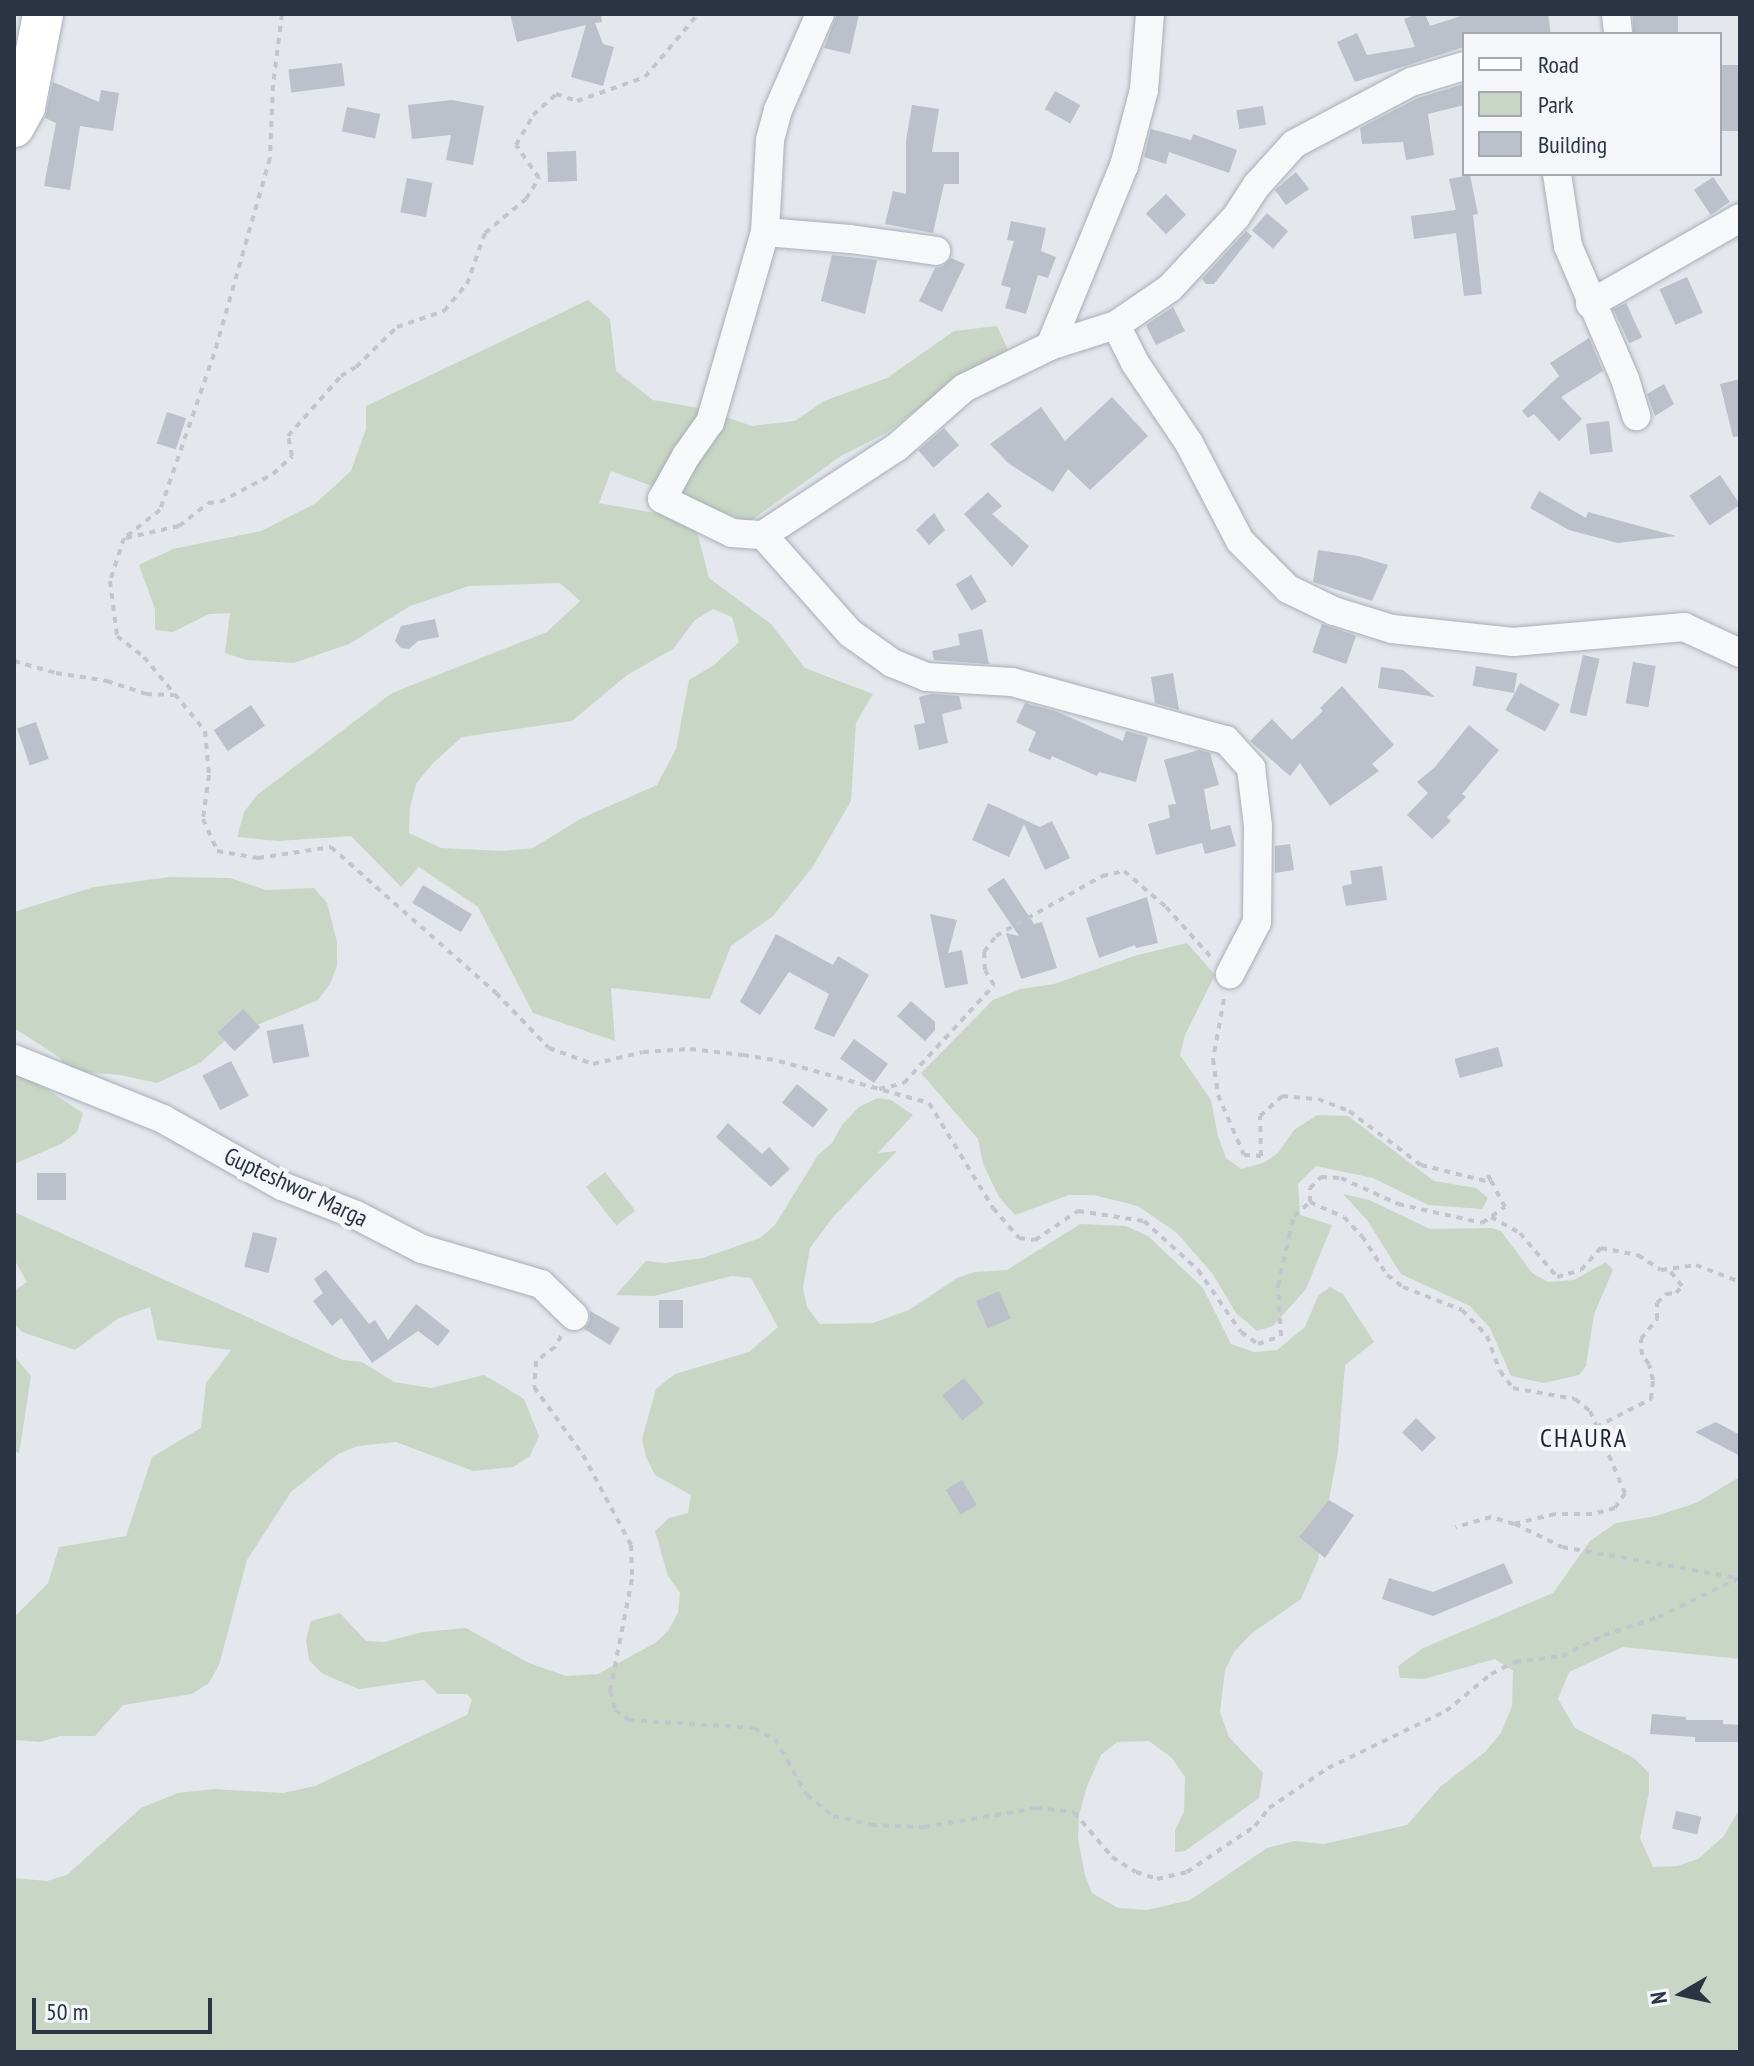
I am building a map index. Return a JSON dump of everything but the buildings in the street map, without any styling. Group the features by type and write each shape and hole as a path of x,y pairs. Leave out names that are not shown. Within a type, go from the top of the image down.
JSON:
{"street":[{"path":"14,127 25,107 43,14"},
{"path":"820,14 778,110 770,140 765,232 710,422 662,499 732,533 763,535 897,447 964,388 1050,346 1116,325 1170,288 1236,217 1257,185 1294,144 1411,82 1462,67"},
{"path":"1050,346 1124,166 1144,90 1150,14"},
{"path":"1557,176 1568,246 1590,304 1625,379 1636,416"},
{"path":"1590,304 1740,218"},
{"path":"765,232 936,251"},
{"path":"1116,325 1135,363 1189,443 1240,541 1288,589 1334,611 1392,629 1513,642 1684,627 1740,653"},
{"path":"763,535 850,633 892,663 926,677 1012,682 1157,718 1226,740 1251,768 1258,826 1257,922 1230,974"},
{"name":"Gupteshwor Marga","path":"14,1059 102,1098 163,1119 282,1186 356,1215 422,1249 541,1284 574,1316"}],"path":[{"path":"282,14 273,85 270,158 214,354 160,510 124,538 110,581 117,636 144,657 205,731 209,775 203,819 217,851 258,858 331,847 496,993 549,1048 593,1064 643,1052 690,1049 743,1055 929,1103 993,1208 1019,1238 1035,1240 1078,1211 1144,1221 1198,1270 1241,1332 1258,1344 1281,1336 1278,1286 1294,1216 1310,1202 1310,1188 1321,1177 1341,1178 1398,1204 1482,1223 1505,1207 1492,1183 1421,1165 1349,1111 1318,1099 1282,1096 1260,1116 1261,1156 1244,1155 1218,1095 1213,1059 1230,974 1166,907 1124,871 1102,876 996,936 984,952 985,970 994,985 904,1083 878,1089"},
{"path":"124,538 179,526 208,503 220,502 273,474 292,456 288,436 341,376 356,367 397,327 444,311 467,284 485,233 526,199 539,178 516,145 533,115 556,94 577,101 645,77 698,14"},
{"path":"14,661 56,673 107,681 146,694 174,695"},
{"path":"1310,1202 1344,1217 1362,1236 1387,1275 1403,1287 1462,1310 1487,1336 1500,1371 1513,1388 1575,1399 1590,1411 1625,1493 1615,1508 1592,1514 1555,1514 1514,1524"},
{"path":"1491,1217 1520,1233 1557,1277 1581,1270 1601,1248 1638,1255 1661,1270 1696,1265 1740,1282"},
{"path":"1596,1427 1651,1399 1653,1380 1649,1364 1642,1355 1641,1339 1657,1319 1657,1303 1666,1294 1676,1293 1682,1286 1667,1268 1661,1270"},
{"path":"574,1316 555,1347 536,1361 534,1387 583,1455 631,1545 632,1579 610,1691 615,1710 629,1720 754,1728 775,1739 807,1795 833,1816 871,1825 924,1827 1036,1808 1074,1812 1112,1857 1136,1872 1157,1879 1187,1872 1255,1826 1269,1808 1328,1768 1446,1711 1491,1674 1515,1662 1562,1656 1739,1578"},
{"path":"1455,1527 1491,1517 1514,1524 1562,1547 1739,1578"}],"green space":[{"path":"588,300 610,319 616,371 653,400 699,408 752,426 795,421 824,401 887,378 954,331 997,326 1008,350 969,371 886,433 841,456 749,522 611,471 599,503 683,518 697,531 709,578 771,624 805,668 873,694 856,723 851,801 812,868 773,916 731,946 710,999 611,988 615,1041 533,1013 478,907 419,867 401,887 351,836 278,841 237,837 244,812 257,795 392,693 547,632 580,601 560,583 469,586 410,606 349,644 294,663 246,660 225,653 230,613 209,614 173,632 155,630 155,609 139,565 173,549 261,531 316,503 351,471 366,429 366,406","holes":["713,609 732,617 739,642 714,665 689,680 676,749 657,785 582,818 533,848 502,851 441,848 409,833 410,807 416,784 433,763 462,737 572,721 627,675 673,649 695,620"]},
{"path":"170,877 230,878 266,890 314,888 327,903 337,942 337,966 330,984 318,1000 230,1036 200,1063 157,1083 120,1075 70,1071 59,1057 14,1028 14,912 94,887"},
{"path":"1187,943 1215,975 1185,1035 1180,1055 1211,1100 1226,1158 1241,1169 1263,1163 1278,1153 1294,1130 1317,1115 1348,1116 1434,1181 1476,1188 1488,1198 1482,1209 1428,1205 1373,1178 1316,1166 1298,1184 1300,1215 1332,1225 1306,1289 1273,1326 1257,1331 1236,1313 1212,1273 1177,1233 1138,1206 1094,1195 1069,1195 1015,1215 999,1197 983,1164 978,1139 921,1073 993,1000 1021,989 1054,984 1134,956"},
{"path":"14,1068 83,1113 77,1132 61,1144 14,1164"},
{"path":"878,1098 891,1100 913,1115 878,1153 897,1151 833,1217 810,1248 803,1288 807,1307 820,1324 873,1323 909,1310 957,1278 975,1272 1007,1270 1080,1224 1126,1226 1148,1236 1203,1288 1231,1344 1254,1352 1277,1350 1305,1327 1318,1296 1330,1287 1343,1294 1374,1342 1345,1365 1338,1451 1318,1560 1301,1599 1251,1634 1234,1652 1225,1670 1220,1712 1229,1737 1263,1773 1259,1798 1185,1851 1175,1852 1175,1830 1184,1812 1185,1777 1172,1758 1149,1741 1117,1742 1101,1755 1087,1786 1079,1815 1078,1839 1092,1893 1118,1908 1147,1910 1190,1900 1267,1848 1295,1841 1324,1844 1407,1825 1440,1787 1485,1752 1501,1733 1512,1706 1513,1671 1495,1659 1424,1679 1400,1678 1398,1666 1423,1648 1553,1593 1590,1541 1616,1523 1656,1516 1696,1503 1736,1479 1740,1480 1740,1659 1623,1647 1569,1672 1558,1699 1575,1728 1634,1758 1649,1773 1649,1792 1640,1838 1653,1867 1677,1866 1698,1859 1724,1836 1740,1808 1740,2052 14,2052 14,1878 47,1881 67,1875 141,1808 178,1793 214,1789 283,1793 315,1786 467,1715 472,1700 467,1694 438,1694 424,1680 359,1689 323,1674 309,1660 306,1640 311,1621 340,1613 366,1641 384,1642 423,1632 466,1628 529,1663 566,1676 598,1674 655,1643 668,1631 678,1613 680,1593 668,1576 655,1531 669,1518 688,1513 691,1495 655,1475 646,1457 642,1439 656,1389 675,1374 749,1352 778,1327 751,1278 732,1276 654,1296 616,1295 646,1261 665,1263 703,1258 760,1238 775,1225 818,1155 832,1143 842,1125 859,1107"},
{"path":"605,1172 635,1211 616,1225 586,1187"},
{"path":"1343,1194 1369,1200 1430,1229 1492,1228 1501,1231 1532,1273 1548,1282 1574,1280 1606,1262 1613,1270 1594,1314 1586,1366 1579,1375 1544,1383 1511,1376 1490,1328 1470,1306 1401,1274 1367,1220"},
{"path":"14,1212 343,1360 362,1362 394,1382 431,1388 484,1375 524,1399 539,1436 530,1456 513,1467 473,1471 396,1442 358,1446 338,1454 291,1492 247,1560 219,1665 209,1683 192,1694 123,1705 95,1736 60,1736 40,1742 14,1740 14,1617 48,1583 59,1547 126,1536 152,1457 201,1428 206,1383 231,1350 157,1340 150,1307 119,1318 75,1350 22,1332 14,1323 14,1291 27,1282 14,1259"},
{"path":"14,1356 31,1376 19,1454 14,1450"}],"district":[{"name":"CHAURA","path":"1584,1438"}]}
